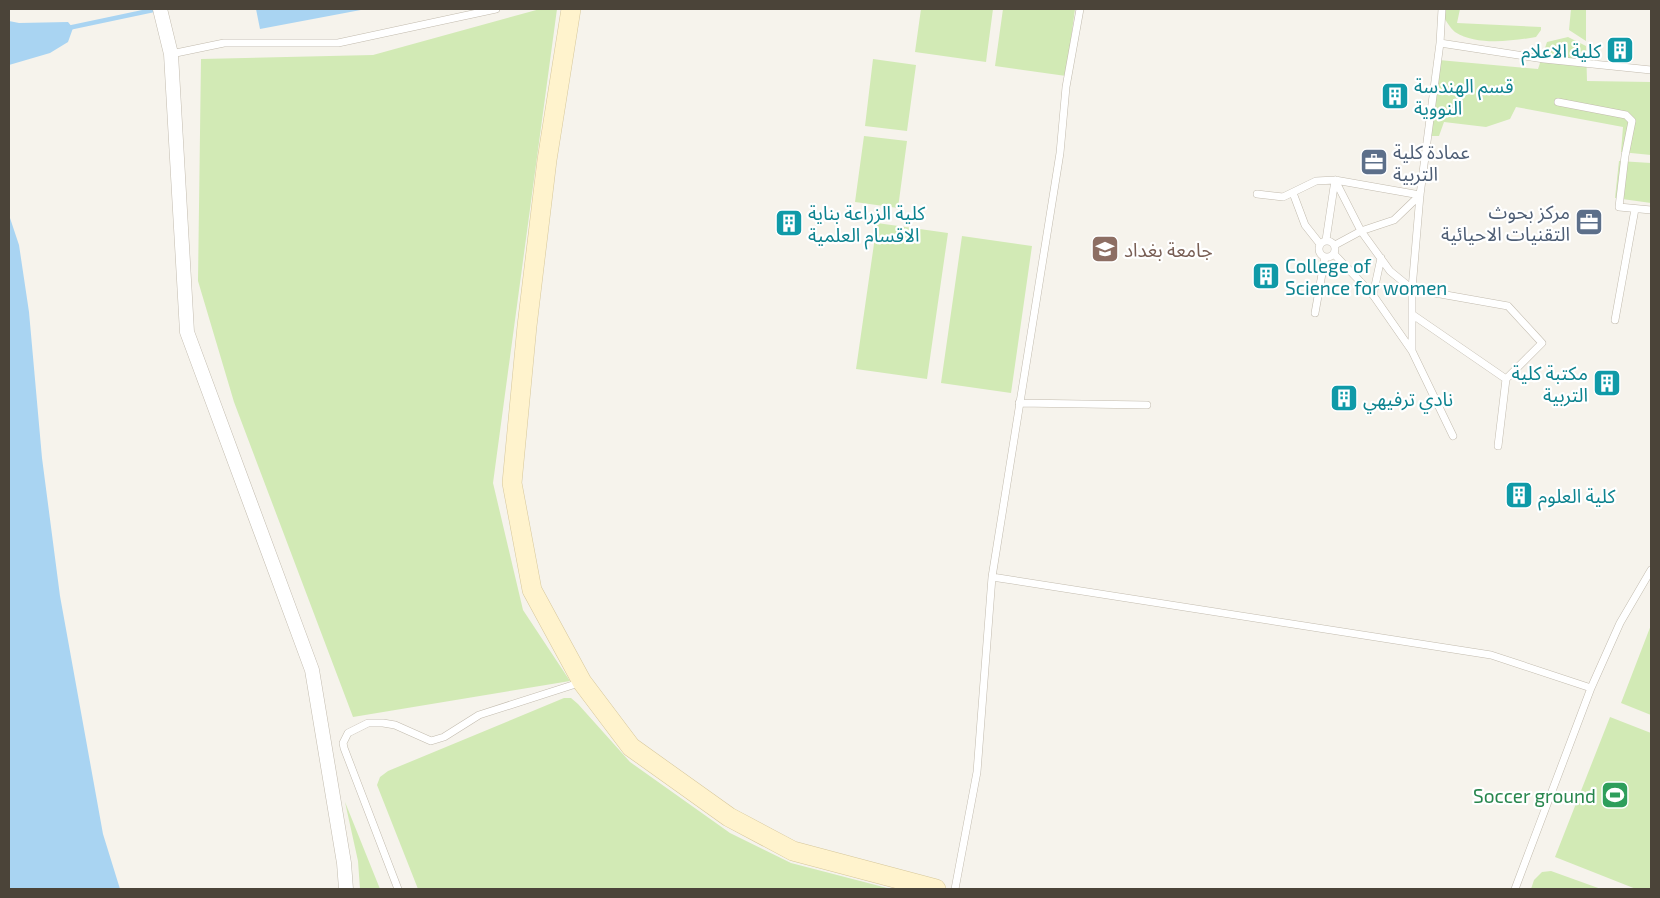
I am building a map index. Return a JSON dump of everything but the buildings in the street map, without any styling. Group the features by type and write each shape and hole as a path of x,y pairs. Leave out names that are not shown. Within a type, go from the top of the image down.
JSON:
{"street":[{"path":"571,9 547,160 527,326 512,483 532,590 582,682 632,747 729,817 793,850 936,889"},
{"path":"159,11 172,54 187,332 312,670 342,853 346,889"}],"lane":[{"path":"172,54 224,43 338,43 496,9"},
{"path":"955,889 977,772 992,577 1060,152 1066,87 1080,9"},
{"path":"1412,351 1412,289 1420,195 1440,43 1442,9"},
{"path":"1440,43 1544,59 1651,70"},
{"path":"1558,102 1626,115 1632,121 1625,156 1619,207 1651,210"},
{"path":"1257,194 1283,197 1316,181 1335,180 1420,195"},
{"path":"1335,180 1361,231 1390,271 1412,289 1508,306 1542,343 1506,379 1498,446"},
{"path":"1325,257 1318,249 1323,242 1335,180"},
{"path":"1293,193 1305,225 1323,242 1335,245 1361,231 1394,220 1420,195"},
{"path":"1615,320 1635,209"},
{"path":"1335,245 1334,254 1373,295 1412,351 1454,436"},
{"path":"1325,257 1334,254"},
{"path":"1315,313 1325,257"},
{"path":"1373,295 1381,258"},
{"path":"1413,315 1506,379"},
{"path":"1019,403 1147,405"},
{"path":"1515,889 1591,688 1620,623 1651,570"},
{"path":"992,577 1491,655 1591,688"},
{"path":"398,889 344,748 343,743 348,733 368,723 383,723 394,725 431,741 444,737 479,715 582,682"}],"green space":[{"path":"540,9 557,9 493,483 523,610 570,681 353,717 234,402 198,281 201,59 373,55"},
{"path":"921,9 993,9 986,62 915,52"},
{"path":"1003,9 1075,9 1066,76 995,66"},
{"path":"1442,9 1460,9 1457,23 1541,27 1541,30 1536,37 1527,39 1484,41 1474,39 1455,32 1441,13"},
{"path":"1571,9 1586,9 1586,41 1569,30"},
{"path":"1568,37 1586,46 1587,81 1651,82 1651,155 1621,152 1623,127 1516,107 1510,119 1486,127 1444,122 1439,136 1430,136 1439,60 1538,69 1547,42"},
{"path":"873,59 916,65 907,131 865,126"},
{"path":"864,136 907,141 898,208 855,202"},
{"path":"1619,161 1651,163 1651,203 1615,198"},
{"path":"877,223 948,233 927,379 856,369"},
{"path":"962,236 1032,246 1011,393 941,383"},
{"path":"1651,625 1651,715 1621,703"},
{"path":"564,698 571,698 578,704 630,762 730,833 791,863 891,889 418,889 377,785 380,777 388,771"},
{"name":"Soccer ground","path":"1610,717 1651,733 1651,889 1636,889 1555,857"},
{"path":"345,802 380,889 360,889 358,861"},
{"path":"1551,871 1601,889 1531,889 1534,880 1542,872"}],"water":[{"path":"256,9 366,9 260,29"},
{"path":"9,21 19,23 68,22 73,28 68,42 50,53 9,65"},
{"path":"9,215 19,245 29,312 42,458 60,596 103,834 120,889 9,889"}],"waterway":[{"path":"68,28 158,9"}],"place":[{"name":"كلية الاعلام","path":"1620,50"},
{"name":"قسم الهندسة النووية","path":"1395,96"},
{"name":"عمادة كلية التربية","path":"1374,162"},
{"name":"مركز بحوث التقنيات الاحيائية","path":"1589,222"},
{"name":"كلية الزراعة بناية الاقسام العلمية","path":"789,223"},
{"name":"جامعة بغداد","path":"1105,249"},
{"name":"College of Science for women","path":"1266,276"},
{"name":"مكتبة كلية التربية","path":"1607,383"},
{"name":"نادي ترفيهي","path":"1344,398"},
{"name":"كلية العلوم","path":"1519,495"},
{"name":"Soccer ground","path":"1615,795"}]}
